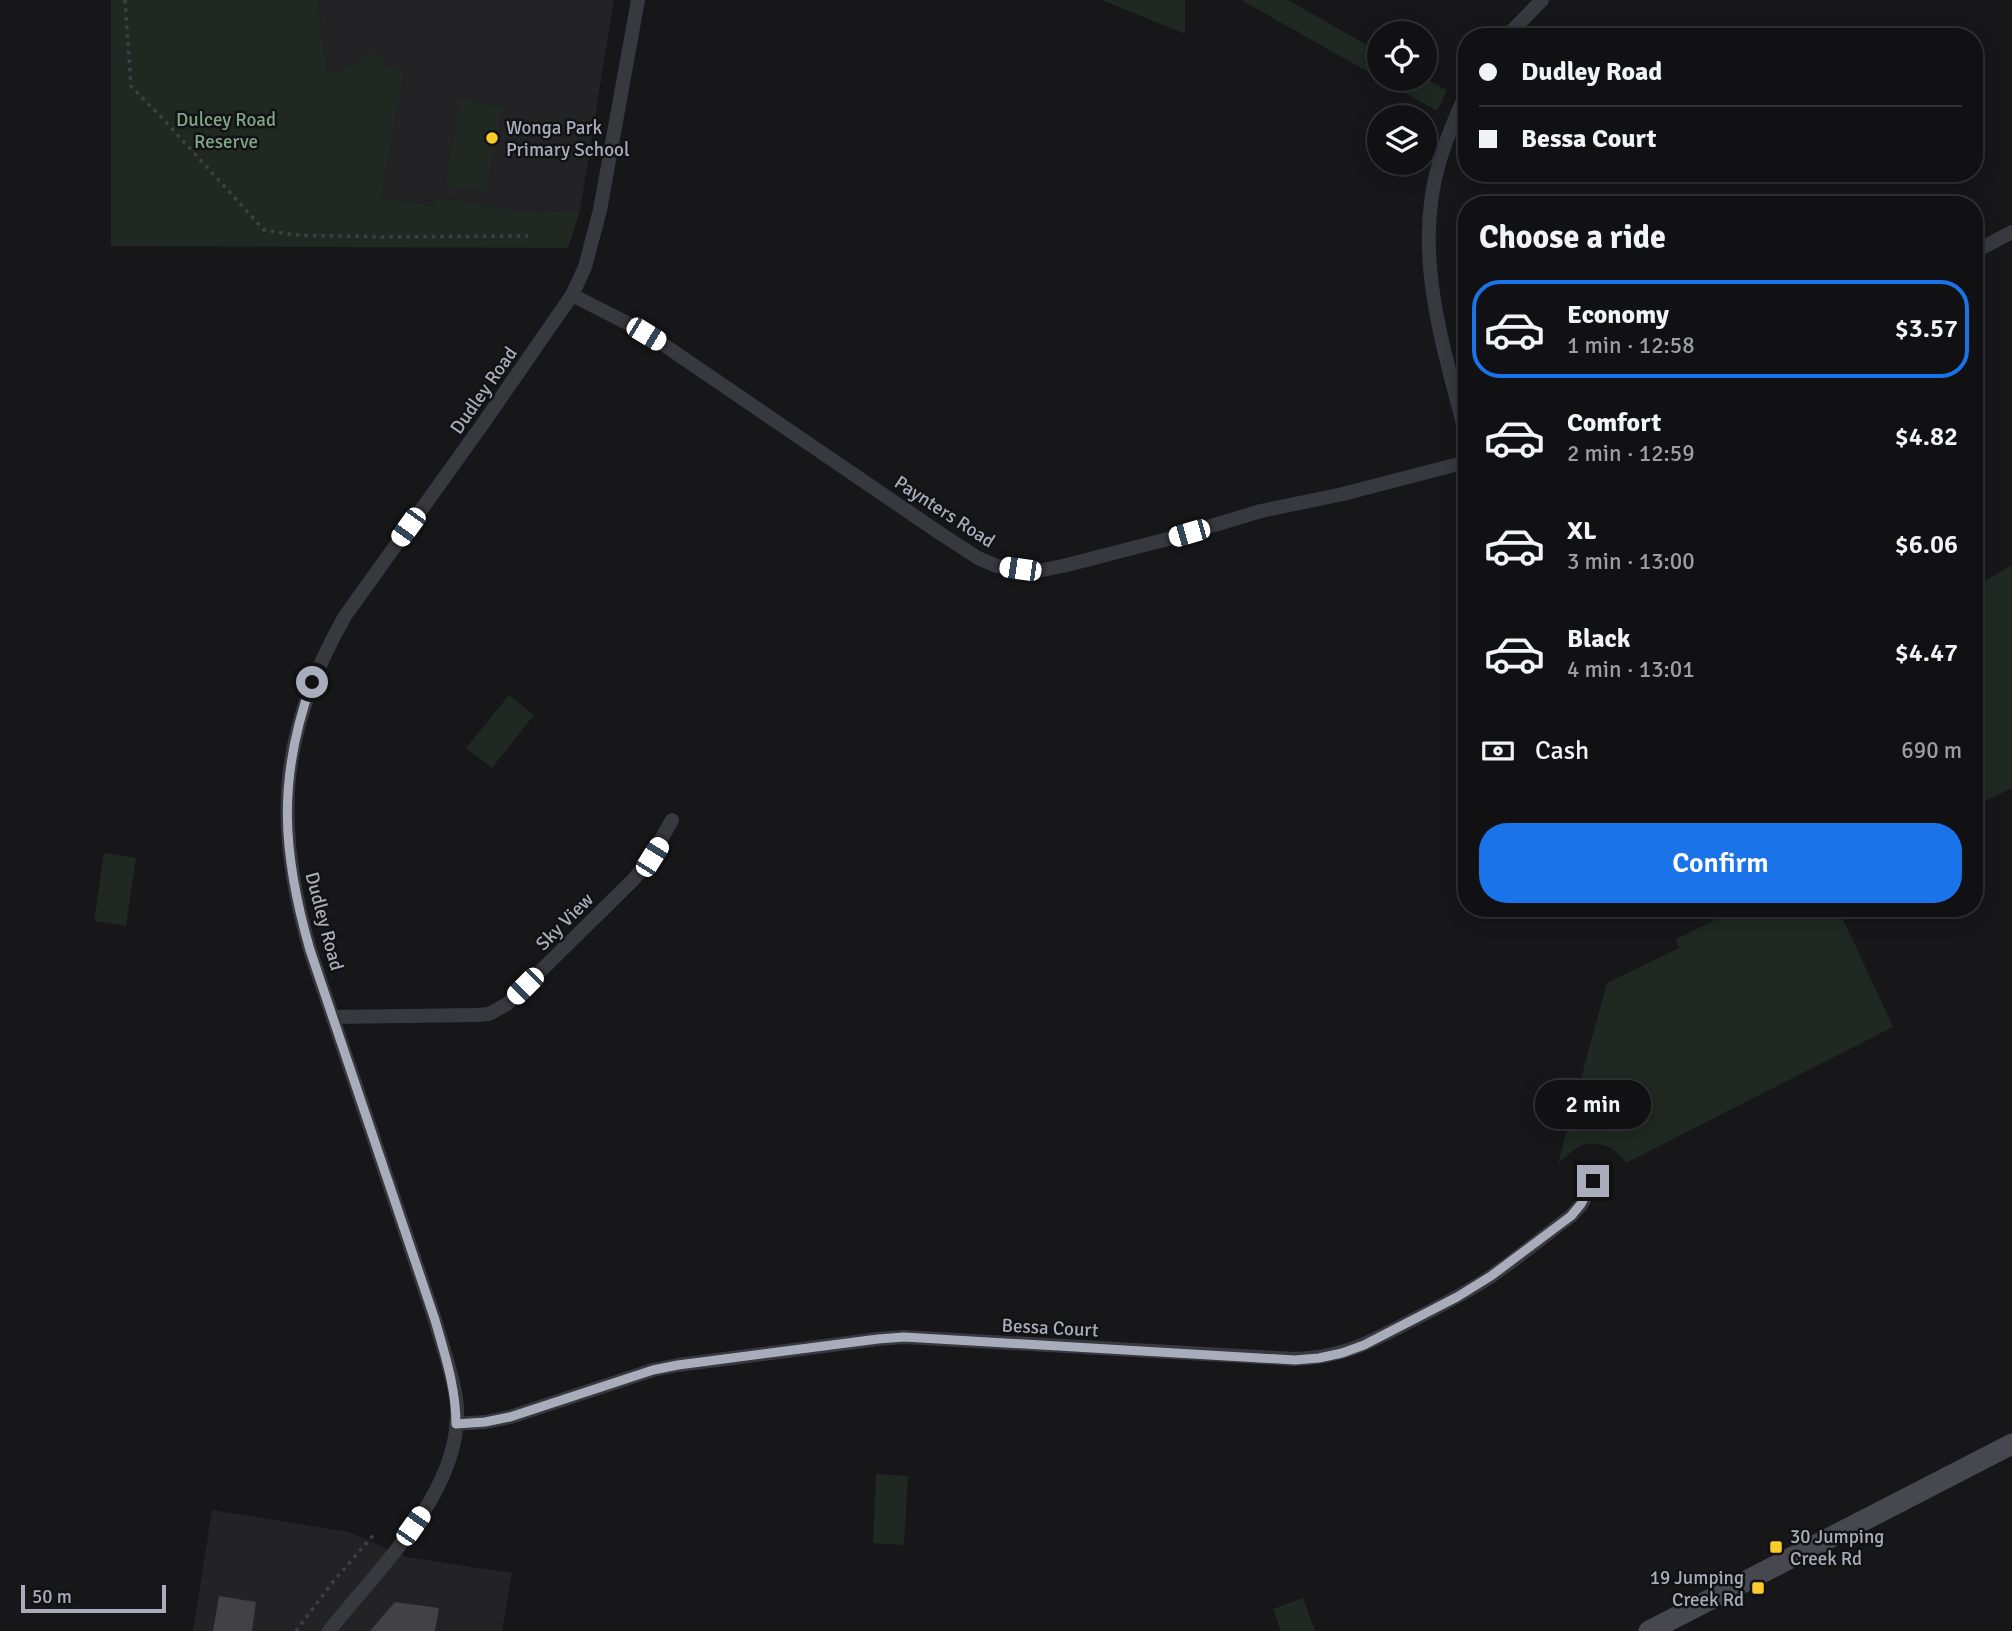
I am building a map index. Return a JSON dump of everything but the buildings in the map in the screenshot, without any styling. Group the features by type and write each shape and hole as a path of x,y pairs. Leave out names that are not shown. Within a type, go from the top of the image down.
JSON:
{"main road":[{"path":"1649,1631 2012,1444"}],"street":[{"name":"Dudley Road","path":"329,1631 403,1539 434,1493 451,1454 456,1424 456,1400 435,1320 298,908 290,855 288,775 301,713 328,647 345,616 572,295 585,267 600,210 638,0"},
{"path":"1515,28 1542,0"},
{"path":"1458,111 1438,165 1432,195 1428,257 1439,328 1458,404"},
{"path":"1983,247 2012,232"},
{"name":"Paynters Road","path":"572,295 664,345 978,558 996,566 1043,570 1067,565 1261,511 1343,494 1458,464"},
{"name":"Sky View","path":"334,1017 477,1015 497,1011 634,879 652,857 672,820"},
{"name":"Bessa Court","path":"456,1424 510,1417 653,1370 678,1365 904,1337 1295,1360 1319,1358 1364,1345 1457,1297 1491,1276 1571,1216 1593,1181"}],"path":[{"path":"125,0 131,86 264,230 307,235 528,236"},
{"path":"296,1631 376,1532"}],"shaded area":[{"name":"Wonga Park Primary School","path":"318,0 614,0 580,210 530,213 438,197 437,206 382,197 402,78 328,78"},
{"path":"212,1510 349,1532 407,1557 512,1573 502,1631 193,1631"}],"green space":[{"name":"Dulcey Road Reserve","path":"111,0 318,0 328,78 373,52 389,68 404,70 382,197 436,206 438,197 530,213 580,210 568,248 111,246"},
{"path":"1102,0 1185,0 1185,34"},
{"path":"1241,0 1288,0 1367,45 1367,71"},
{"path":"1437,85 1447,90 1437,111 1437,105 1426,105 1401,91 1437,91"},
{"path":"461,99 502,107 486,193 445,186"},
{"path":"2012,565 2012,788 1983,802 1983,582"},
{"path":"509,695 534,715 492,768 466,748"},
{"path":"104,853 136,858 126,926 94,921"},
{"path":"1721,917 1842,917 1893,1027 1626,1163 1606,1146 1588,1144 1578,1147 1558,1163 1607,983 1679,948 1676,939"},
{"path":"876,1474 908,1476 904,1545 873,1543"},
{"path":"1303,1598 1315,1631 1281,1631 1273,1609"}],"place":[{"name":"Wonga Park Primary School","path":"492,138"},
{"name":"30 Jumping Creek Rd","path":"1776,1547"},
{"name":"19 Jumping Creek Rd","path":"1758,1588"}],"route":[{"path":"312,682 301,713 288,775 288,843 295,893 310,950 435,1320 452,1377 456,1424 510,1417 653,1370 678,1365 904,1337 1295,1360 1319,1358 1364,1345 1457,1297 1491,1276 1571,1216 1593,1181"}]}
